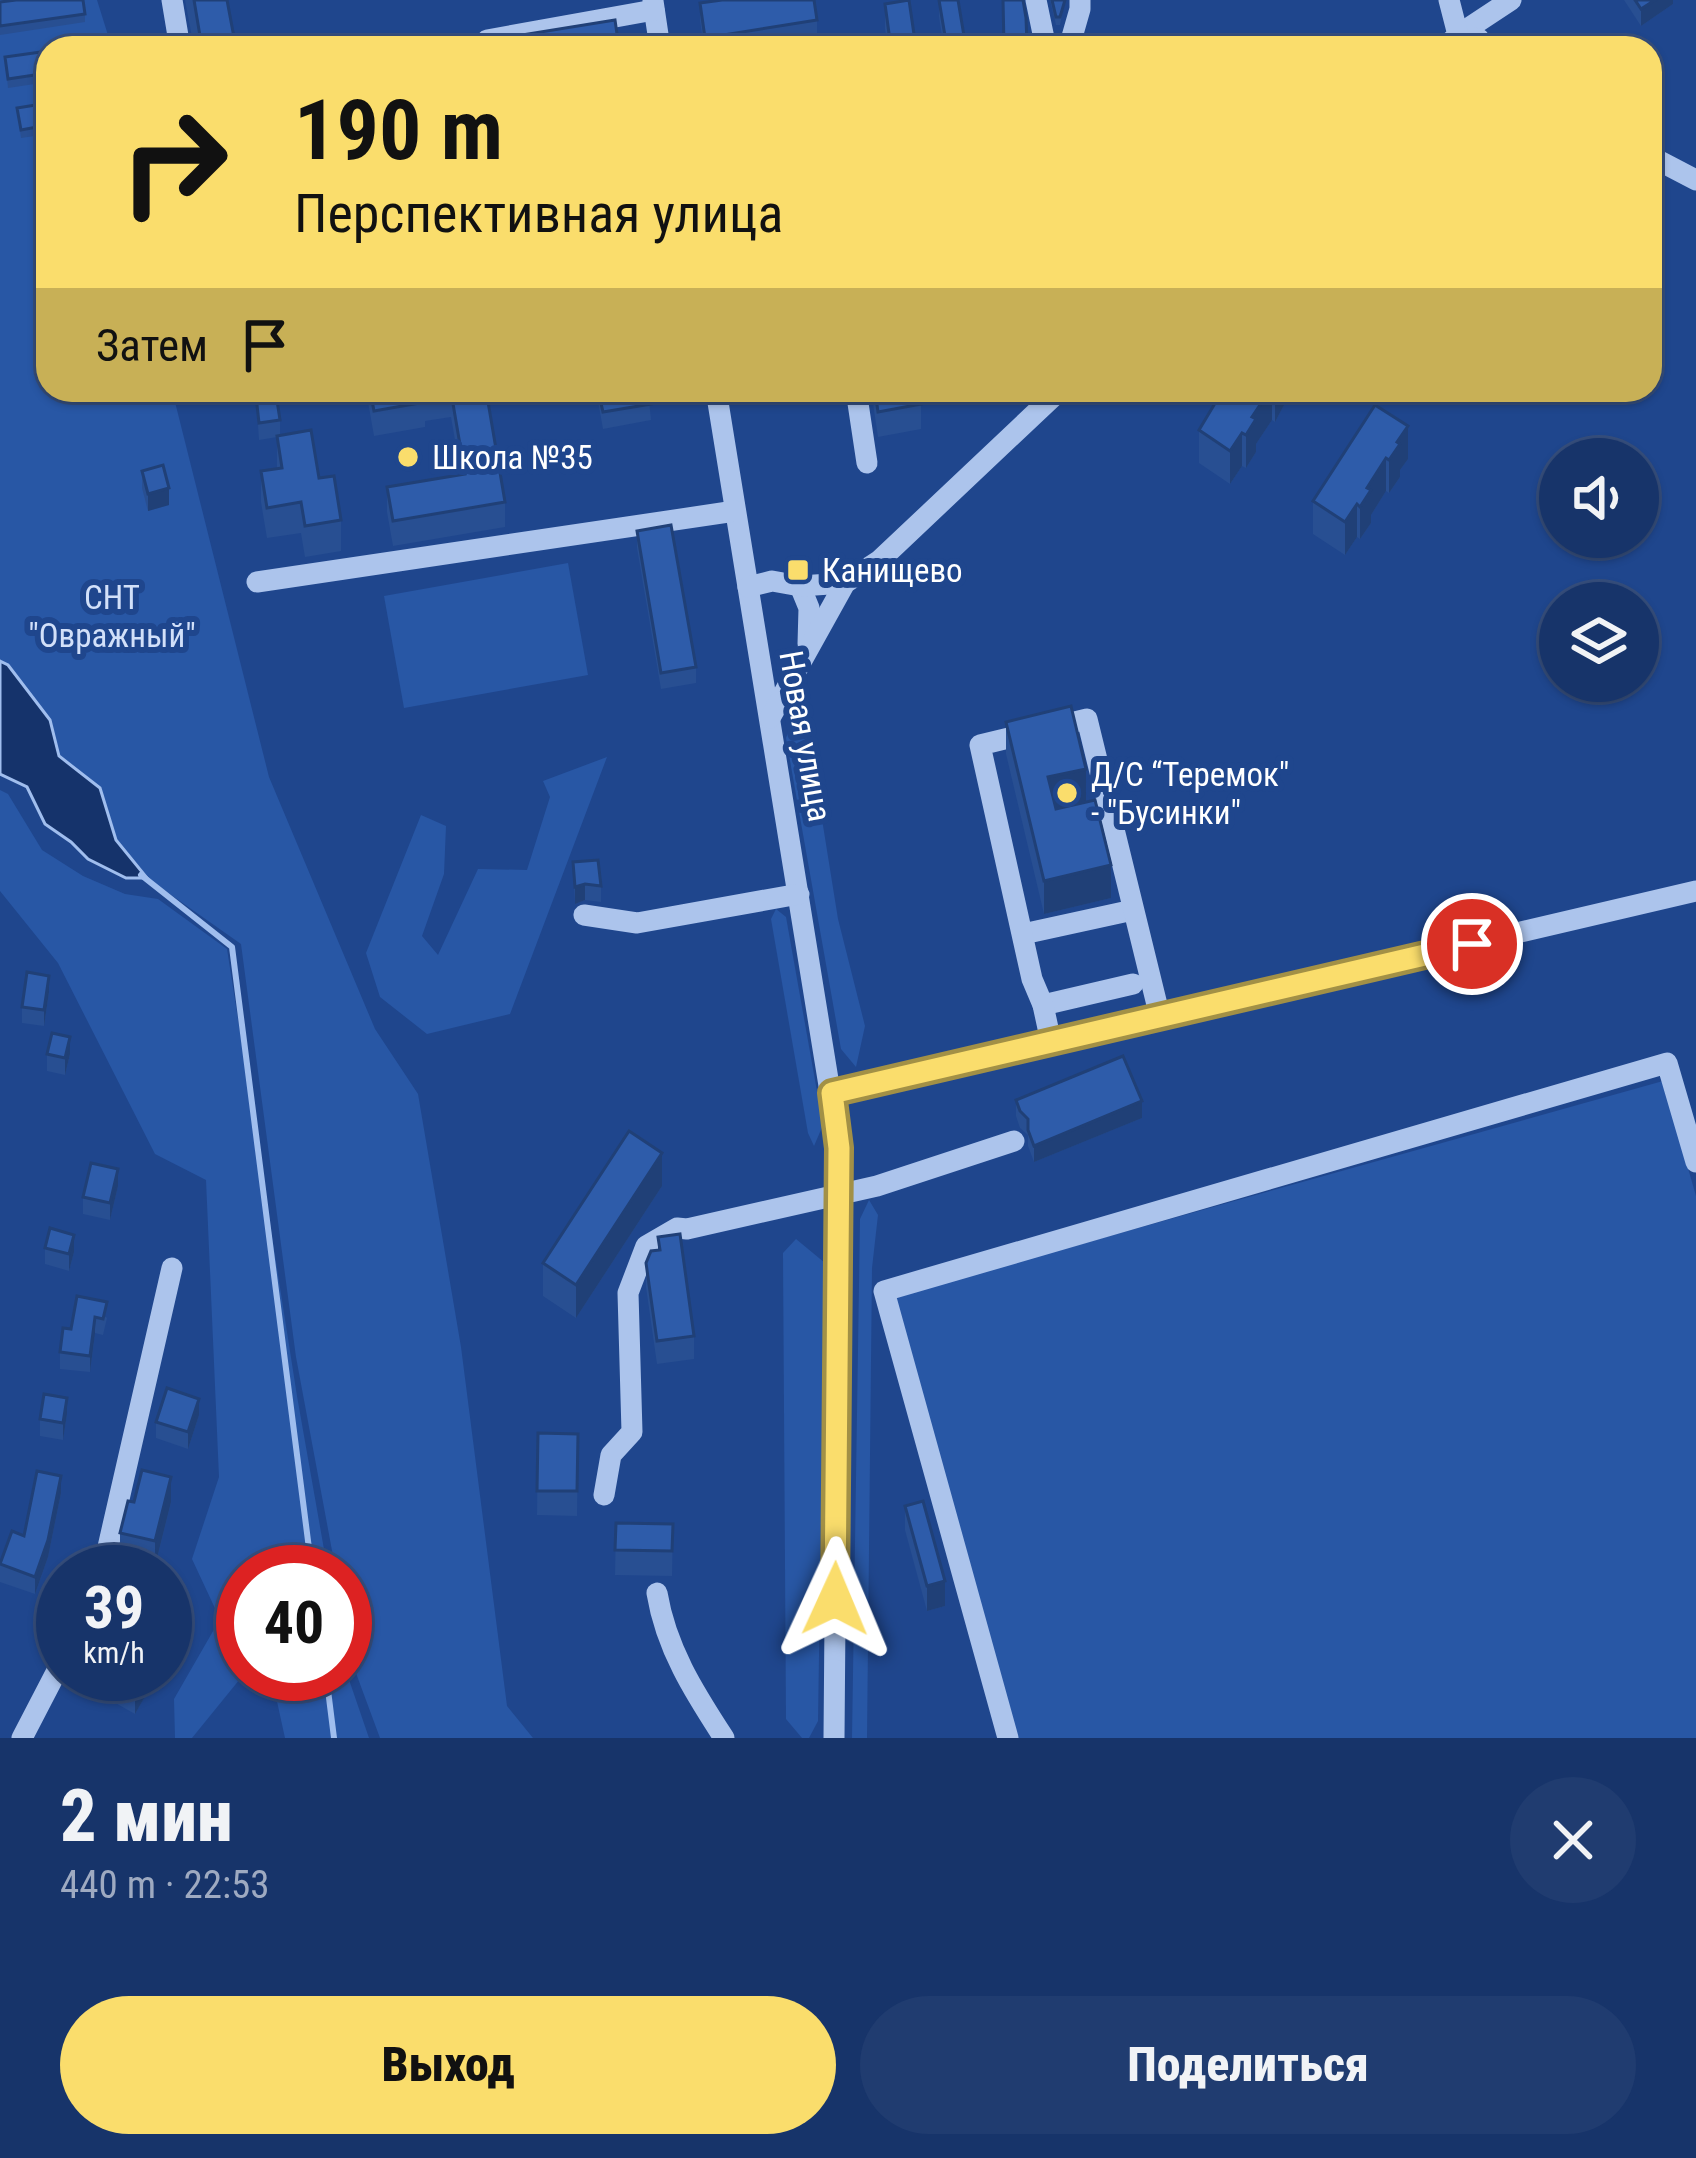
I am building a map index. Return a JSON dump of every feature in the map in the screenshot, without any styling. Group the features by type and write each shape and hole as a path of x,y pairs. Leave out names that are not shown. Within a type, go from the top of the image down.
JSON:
{"street":[{"path":"172,0 178,36"},
{"path":"1036,0 1044,36"},
{"path":"1072,36 1079,0"},
{"path":"1450,0 1451,36"},
{"path":"1460,36 1511,0"},
{"path":"506,36 653,5 658,36"},
{"path":"1662,162 1696,180"},
{"name":"Новая улица","path":"718,402 839,1148 834,1738"},
{"path":"858,402 867,463"},
{"path":"770,718 845,583 880,560 1047,402"},
{"path":"257,582 735,511"},
{"path":"748,587 772,580 800,586 845,583"},
{"path":"800,586 809,608 807,649"},
{"path":"1051,1042 1032,979 980,745 1087,719 1160,1017"},
{"path":"832,1093 1696,891"},
{"path":"584,915 637,923 799,894"},
{"path":"1023,934 1133,910"},
{"path":"1042,1005 1133,984"},
{"path":"1009,1738 884,1291 1667,1064 1696,1162"},
{"path":"604,1495 611,1455 632,1432 628,1293 646,1246 677,1228 877,1186 1014,1141"},
{"path":"108,1545 172,1268"},
{"path":"657,1593 662,1619 687,1681 724,1738"},
{"path":"22,1738 41,1701"}],"green space":[{"name":"СНТ \"Овражный\"","path":"0,0 97,0 108,36 36,36 36,402 175,402 269,777 375,1029 418,1094 461,1347 507,1706 533,1738 380,1738 366,1701 372,1701 372,1545 331,1545 296,1357 241,944 147,878 116,840 93,783 59,756 50,720 0,661"},
{"path":"568,563 588,675 404,708 384,596"},
{"path":"793,720 808,732 838,919 865,1026 856,1067 841,1049 786,738"},
{"path":"607,757 510,1014 427,1034 380,997 366,953 421,815 446,826 444,874 422,936 438,955 478,869 527,870 550,797 543,781"},
{"path":"0,790 8,794 42,850 83,876 125,894 158,899 227,949 323,1545 216,1545 216,1610 192,1559 219,1477 206,1180 155,1154 58,963 0,891"},
{"path":"776,909 786,917 823,1125 814,1146 771,919"},
{"path":"1663,1081 1696,1196 1696,1738 1015,1738 892,1297"},
{"path":"869,1200 878,1215 872,1268 867,1738 852,1738 860,1219"},
{"path":"796,1239 825,1263 818,1721 809,1738 802,1738 786,1719 783,1253"},
{"path":"216,1626 216,1701 222,1701 192,1738 175,1738 174,1701 192,1701 192,1668"},
{"path":"277,1701 356,1701 369,1738 285,1738"}],"shaded area":[{"path":"0,661 50,720 59,756 100,788 116,840 147,878 126,878 88,859 45,824 27,787 0,774"}],"building":[{"path":"83,0 85,14 0,26 0,2"},
{"path":"194,0 227,0 234,36 200,36"},
{"path":"814,0 817,20 705,36 700,3"},
{"path":"909,0 914,36 889,36 885,4"},
{"path":"939,0 958,0 964,36 945,36"},
{"path":"1003,0 1023,0 1027,36 1004,36"},
{"path":"1052,0 1065,0 1060,17 1056,17"},
{"path":"615,20 617,36 515,36"},
{"path":"36,53 36,75 8,79 5,57"},
{"path":"36,105 36,127 21,130 17,108"},
{"path":"257,402 277,402 280,420 259,423"},
{"path":"372,402 425,402 374,411"},
{"path":"453,402 488,402 505,502 393,521 387,487 465,474"},
{"path":"601,402 651,404 603,412"},
{"path":"877,402 921,404 878,412"},
{"path":"1216,402 1262,402 1246,435 1242,433 1230,451 1199,430"},
{"path":"1375,405 1408,426 1367,488 1371,490 1360,507 1357,504 1345,522 1313,501"},
{"path":"311,430 319,478 334,476 341,520 305,526 301,502 267,508 261,471 282,468 277,436"},
{"path":"163,465 169,488 148,494 142,471"},
{"path":"671,525 696,667 661,673 637,531"},
{"path":"1071,706 1086,769 1048,777 1056,809 1095,800 1111,865 1044,881 1006,722"},
{"path":"598,860 601,886 575,887 573,862"},
{"path":"27,972 49,976 44,1010 22,1007"},
{"path":"52,1033 70,1037 65,1058 47,1054"},
{"path":"1123,1056 1142,1101 1034,1146 1028,1119 1016,1100"},
{"path":"629,1131 662,1153 576,1285 543,1263"},
{"path":"91,1163 118,1169 110,1203 83,1197"},
{"path":"50,1228 74,1235 69,1254 45,1248"},
{"path":"680,1234 694,1336 657,1341 646,1263 651,1251 660,1250 658,1237"},
{"path":"77,1296 107,1302 103,1319 95,1317 90,1356 60,1352 63,1328 71,1329"},
{"path":"167,1388 199,1399 188,1432 156,1422"},
{"path":"44,1394 67,1398 63,1423 40,1419"},
{"path":"538,1433 578,1434 577,1491 537,1491"},
{"path":"142,1470 171,1477 155,1541 120,1533"},
{"path":"37,1471 61,1476 46,1545 36,1545 35,1577 0,1564 12,1531 24,1536"},
{"path":"923,1501 945,1581 927,1586 905,1506"},
{"path":"616,1523 673,1524 672,1551 615,1550"}],"waterway":[{"path":"141,875 232,947 309,1545"},
{"path":"329,1701 334,1738"}],"place":[{"name":"Школа №35","path":"408,457"},
{"name":"Канищево","path":"798,570"},
{"name":"Д/С “Теремок\" - \"Бусинки\"","path":"1067,793"}],"route":[{"path":"835,1599 839,1148 832,1093 1472,944"}]}
